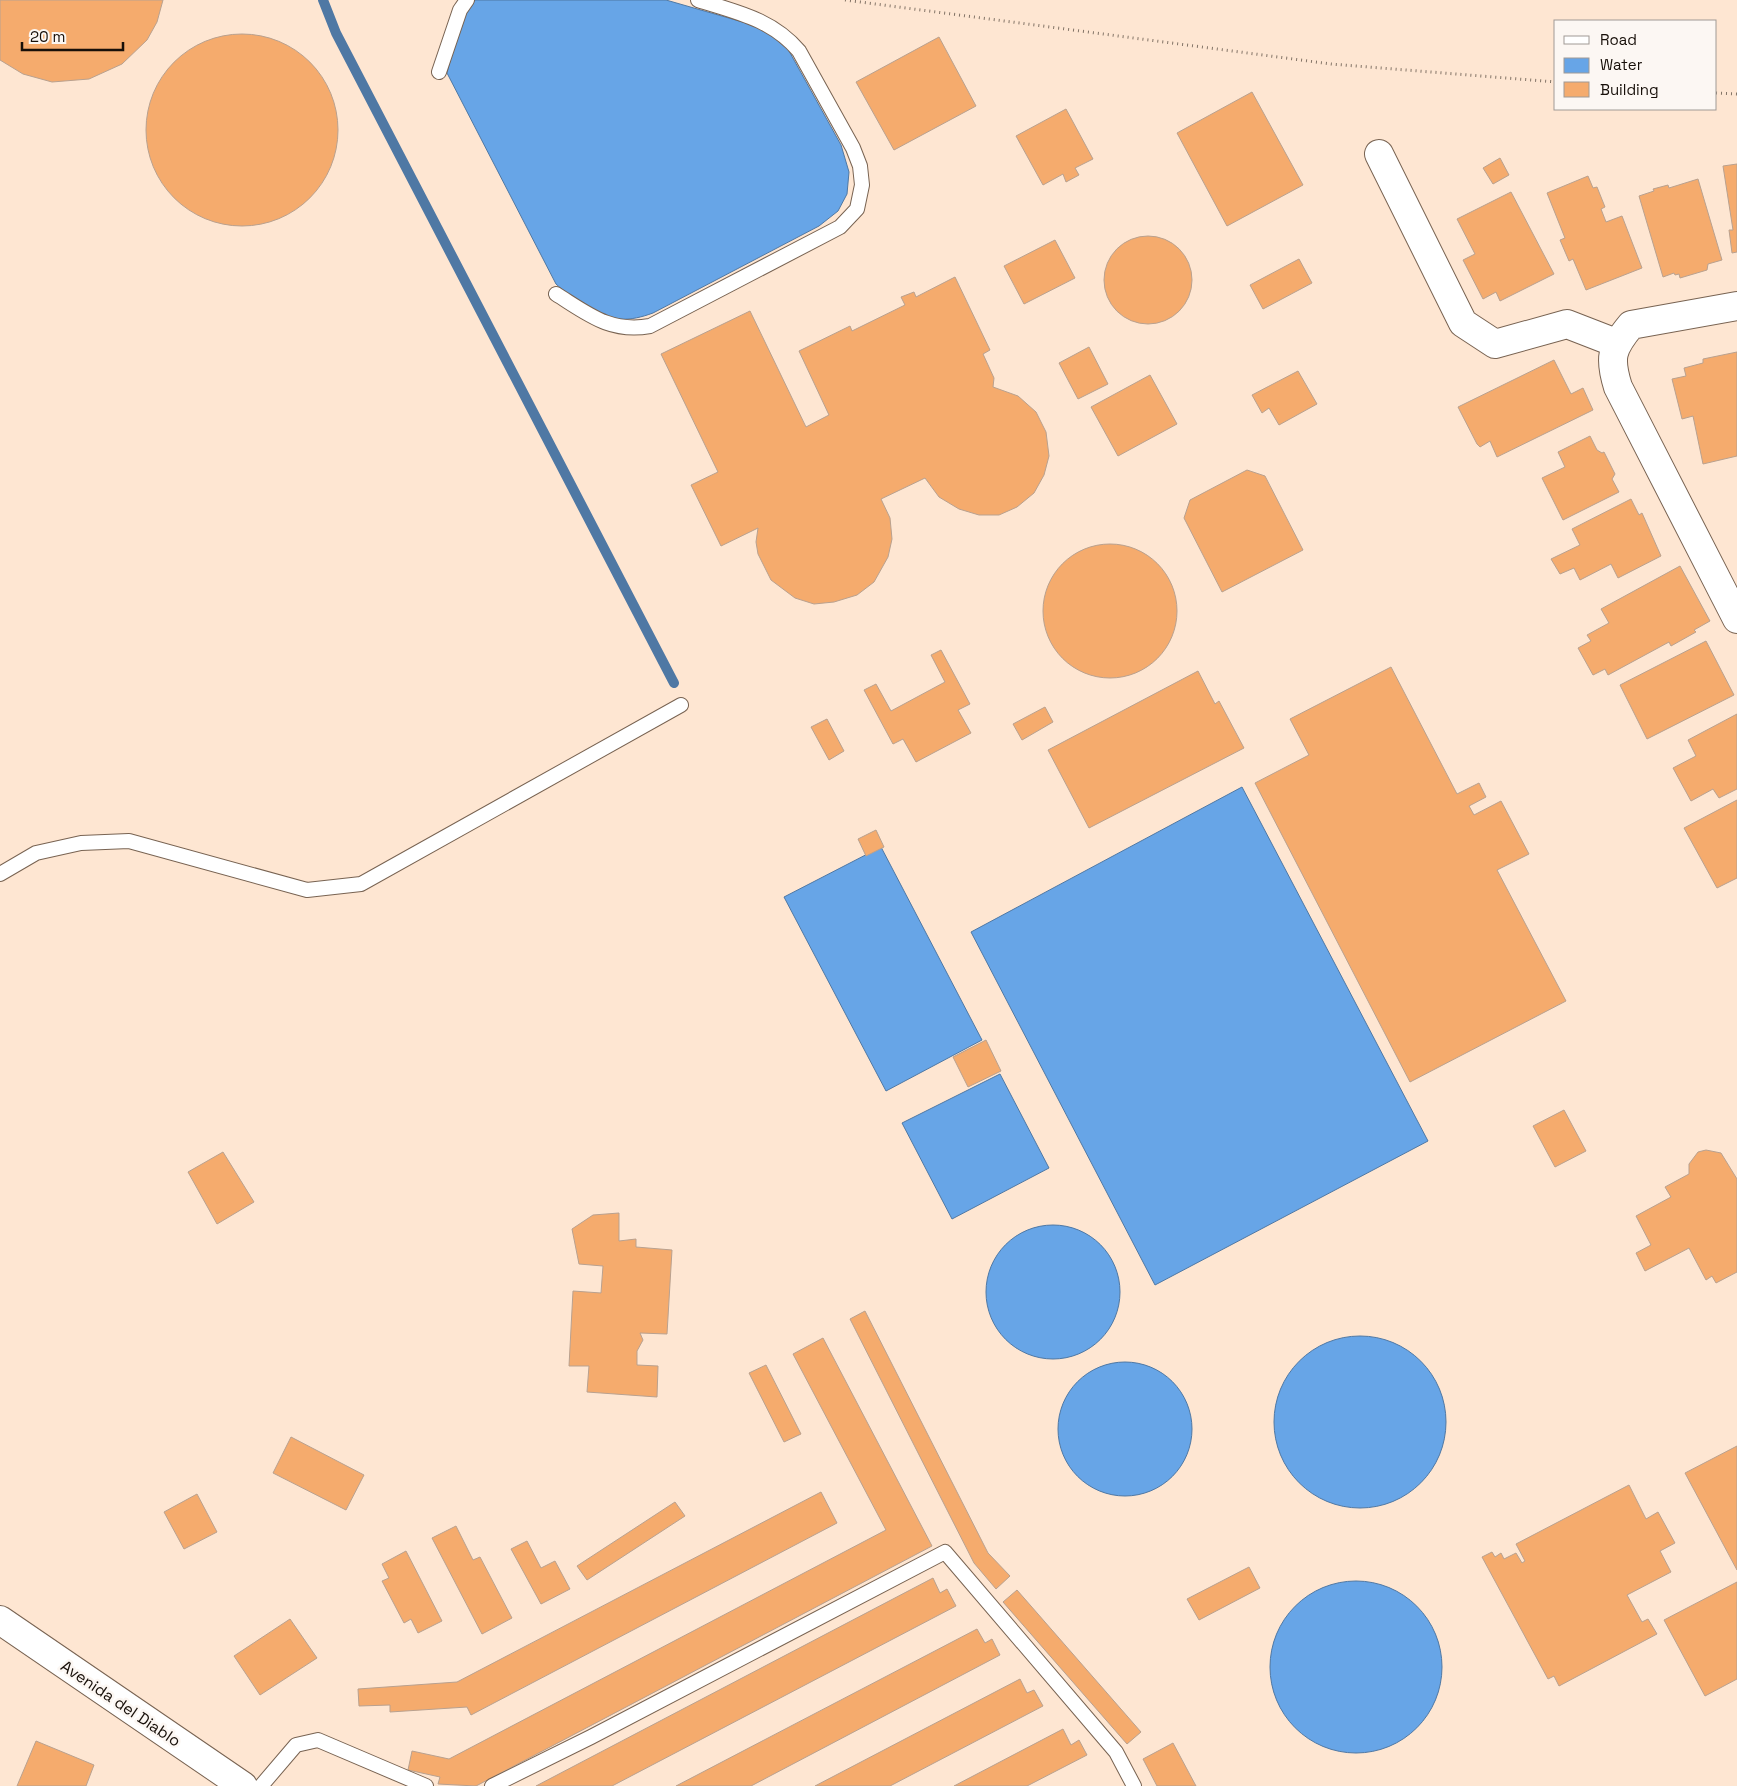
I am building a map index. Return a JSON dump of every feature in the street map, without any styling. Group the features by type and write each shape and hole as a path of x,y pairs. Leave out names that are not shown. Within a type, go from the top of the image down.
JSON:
{"street":[{"path":"1378,154 1463,323 1494,344 1567,324 1616,343"},
{"path":"1737,306 1631,325 1616,343 1611,365 1618,387 1737,619"},
{"name":"Avenida del Diablo","path":"0,1620 243,1786"}],"lane":[{"path":"439,72 460,10 467,0"},
{"path":"556,294 600,322 634,329 650,326 840,227 857,209 862,185 860,166 853,148 799,51 787,37 758,19 698,0"},
{"path":"0,874 36,853 81,843 129,840 307,890 361,884 681,705"},
{"path":"492,1786 591,1738 945,1552 1116,1752 1134,1786"},
{"path":"261,1786 296,1745 318,1740 426,1786"}],"path":[{"path":"845,0 1331,64 1554,82"},
{"path":"1717,93 1737,94"}],"water":[{"path":"475,0 666,0 760,27 784,42 841,145 849,172 847,194 838,211 819,226 653,313 636,318 619,319 603,315 586,306 556,284 447,73 461,18"},
{"path":"1242,787 1428,1141 1155,1285 971,932"},
{"path":"881,847 982,1040 886,1091 784,897"},
{"path":"1000,1074 1049,1168 952,1219 902,1123"},
{"path":"1053,1225 1079,1230 1101,1244 1115,1266 1120,1292 1115,1318 1101,1340 1079,1354 1053,1359 1027,1354 1005,1340 991,1318 986,1292 991,1266 1005,1244 1027,1230"},
{"path":"1352,1336 1368,1336 1393,1342 1401,1346 1415,1355 1427,1367 1440,1389 1446,1422 1440,1455 1427,1477 1415,1489 1393,1502 1368,1508 1352,1508 1327,1502 1319,1498 1305,1489 1293,1477 1280,1455 1274,1430 1274,1414 1280,1389 1284,1381 1293,1367 1305,1355 1327,1342"},
{"path":"1125,1362 1151,1367 1162,1373 1172,1382 1181,1392 1187,1403 1192,1429 1187,1455 1181,1466 1172,1476 1162,1485 1151,1491 1125,1496 1099,1491 1088,1485 1078,1476 1069,1466 1063,1455 1058,1429 1063,1403 1069,1392 1078,1382 1088,1373 1099,1367"},
{"path":"1356,1581 1373,1583 1389,1588 1404,1596 1422,1613 1438,1642 1442,1667 1440,1684 1435,1700 1427,1715 1410,1733 1381,1749 1356,1753 1339,1751 1323,1746 1308,1738 1290,1721 1274,1692 1270,1667 1272,1650 1277,1634 1285,1619 1302,1601 1331,1585"}],"building":[{"path":"0,0 163,0 157,22 147,40 122,64 89,79 52,82 23,74 0,60"},
{"path":"233,34 251,34 279,41 295,50 310,62 322,77 331,93 338,121 338,139 331,167 322,183 310,198 295,210 279,219 251,226 233,226 214,222 197,215 181,204 168,191 157,175 150,158 146,139 146,121 150,102 157,85 168,69 181,56 197,45 214,38"},
{"path":"939,37 976,106 894,150 856,82"},
{"path":"1252,92 1303,185 1227,226 1177,133"},
{"path":"1066,109 1093,159 1075,168 1079,175 1066,182 1063,174 1043,185 1016,136"},
{"path":"1500,158 1509,175 1493,184 1483,168"},
{"path":"1737,164 1737,252 1732,253 1729,230 1733,230 1723,166"},
{"path":"1588,176 1593,188 1597,187 1605,207 1601,209 1606,222 1622,216 1642,268 1586,290 1573,259 1569,261 1560,240 1565,238 1547,193"},
{"path":"1698,179 1722,260 1708,264 1707,270 1680,278 1679,274 1675,275 1674,273 1663,277 1639,196 1654,191 1653,189 1668,185 1669,188"},
{"path":"1511,192 1554,274 1500,301 1496,292 1483,299 1463,260 1475,254 1457,219"},
{"path":"1139,236 1157,236 1173,243 1185,255 1192,271 1192,289 1185,305 1173,317 1157,324 1139,324 1123,317 1111,305 1104,289 1104,271 1111,255 1123,243"},
{"path":"1055,240 1075,278 1024,304 1004,266"},
{"path":"1299,259 1312,283 1263,309 1250,285"},
{"path":"955,277 990,350 983,354 994,378 993,387 1018,396 1036,412 1046,432 1049,456 1044,475 1034,493 1017,507 999,515 979,515 959,509 939,497 925,478 881,499 890,518 892,539 888,557 874,582 857,595 834,602 814,604 795,598 771,580 758,554 756,542 758,528 721,546 691,485 718,472 661,354 750,311 806,427 829,415 799,351 850,326 852,331 905,305 901,297 914,292 916,297"},
{"path":"1089,347 1108,384 1078,399 1059,363"},
{"path":"1737,352 1737,456 1703,464 1693,416 1682,419 1672,379 1686,376 1684,368 1703,363 1703,359"},
{"path":"1554,360 1571,394 1583,388 1593,410 1497,457 1490,441 1480,447 1458,407"},
{"path":"1298,371 1317,404 1279,425 1269,408 1262,413 1252,395"},
{"path":"1150,375 1177,424 1118,456 1091,407"},
{"path":"1590,436 1597,450 1602,453 1604,452 1615,474 1612,479 1619,492 1563,520 1542,478 1565,467 1558,452"},
{"path":"1247,470 1265,476 1303,550 1222,592 1184,518 1190,500"},
{"path":"1631,499 1639,515 1642,513 1661,556 1618,578 1611,564 1580,580 1574,568 1560,574 1551,559 1580,545 1572,529"},
{"path":"1110,544 1136,549 1147,555 1157,564 1166,574 1172,585 1177,611 1172,637 1166,648 1157,658 1147,667 1136,673 1110,678 1084,673 1073,667 1063,658 1054,648 1048,637 1043,611 1048,585 1054,574 1063,564 1073,555 1084,549"},
{"path":"1680,566 1710,621 1694,630 1696,632 1671,646 1669,642 1608,675 1605,669 1593,675 1578,648 1591,641 1587,635 1609,623 1601,609"},
{"path":"1706,641 1734,695 1647,739 1620,685"},
{"path":"941,650 970,704 958,710 971,733 916,762 903,739 893,744 864,690 876,684 891,711 945,682 931,655"},
{"path":"1391,667 1457,794 1479,783 1486,797 1469,806 1474,815 1501,801 1529,854 1497,870 1566,1001 1410,1082 1255,783 1309,755 1290,719"},
{"path":"1198,671 1215,704 1219,701 1244,748 1089,828 1048,750"},
{"path":"1045,707 1053,722 1022,740 1013,724"},
{"path":"1737,714 1737,789 1719,798 1713,789 1691,801 1673,768 1696,756 1688,740"},
{"path":"827,719 844,751 829,760 811,727"},
{"path":"1737,800 1737,878 1717,888 1684,828"},
{"path":"876,830 884,847 866,856 858,839"},
{"path":"986,1040 1001,1071 968,1087 953,1057"},
{"path":"1564,1110 1586,1151 1555,1167 1533,1126"},
{"path":"1706,1150 1721,1153 1737,1179 1737,1272 1716,1283 1712,1276 1706,1280 1689,1248 1645,1271 1636,1253 1651,1245 1636,1216 1671,1197 1665,1187 1689,1174 1689,1164 1698,1152"},
{"path":"223,1152 254,1202 217,1224 188,1172"},
{"path":"619,1213 619,1241 636,1239 636,1247 672,1250 667,1334 640,1333 643,1340 637,1351 637,1365 658,1366 657,1397 587,1392 589,1366 569,1366 573,1291 601,1293 603,1266 579,1264 572,1229 593,1215"},
{"path":"865,1311 988,1553 1010,1576 996,1589 974,1563 850,1319"},
{"path":"823,1338 932,1546 476,1786 438,1784 440,1777 408,1770 412,1751 449,1759 886,1530 793,1354"},
{"path":"766,1365 801,1434 784,1442 749,1373"},
{"path":"291,1437 364,1475 346,1510 273,1473"},
{"path":"1737,1446 1737,1570 1685,1473"},
{"path":"1629,1485 1646,1519 1658,1512 1675,1543 1660,1551 1671,1572 1627,1595 1642,1622 1648,1619 1657,1634 1559,1686 1554,1676 1548,1679 1482,1557 1492,1552 1495,1557 1501,1553 1504,1559 1516,1553 1522,1563 1525,1561 1516,1544"},
{"path":"821,1492 837,1523 471,1715 467,1707 390,1712 390,1705 359,1706 358,1689 457,1682"},
{"path":"197,1494 217,1532 184,1549 164,1512"},
{"path":"675,1502 685,1516 587,1580 577,1566"},
{"path":"456,1526 473,1560 480,1557 512,1618 482,1634 432,1538"},
{"path":"527,1541 541,1568 555,1561 570,1589 541,1604 511,1549"},
{"path":"406,1551 442,1621 418,1633 411,1619 404,1623 382,1581 389,1578 382,1564"},
{"path":"1249,1567 1260,1588 1199,1620 1187,1599"},
{"path":"933,1578 940,1593 947,1589 956,1606 612,1786 536,1786"},
{"path":"1737,1582 1737,1679 1705,1696 1664,1620"},
{"path":"1017,1590 1141,1732 1127,1744 1003,1602"},
{"path":"290,1619 317,1658 260,1695 234,1656"},
{"path":"977,1629 985,1643 992,1639 1000,1655 751,1786 676,1786"},
{"path":"1020,1679 1027,1693 1034,1690 1043,1706 890,1786 815,1786"},
{"path":"1063,1729 1071,1745 1079,1740 1087,1755 1027,1786 954,1786"},
{"path":"36,1741 94,1765 86,1786 17,1786"},
{"path":"1173,1743 1196,1786 1157,1786 1143,1759"}],"waterway":[{"path":"323,0 336,33 674,683"}]}
